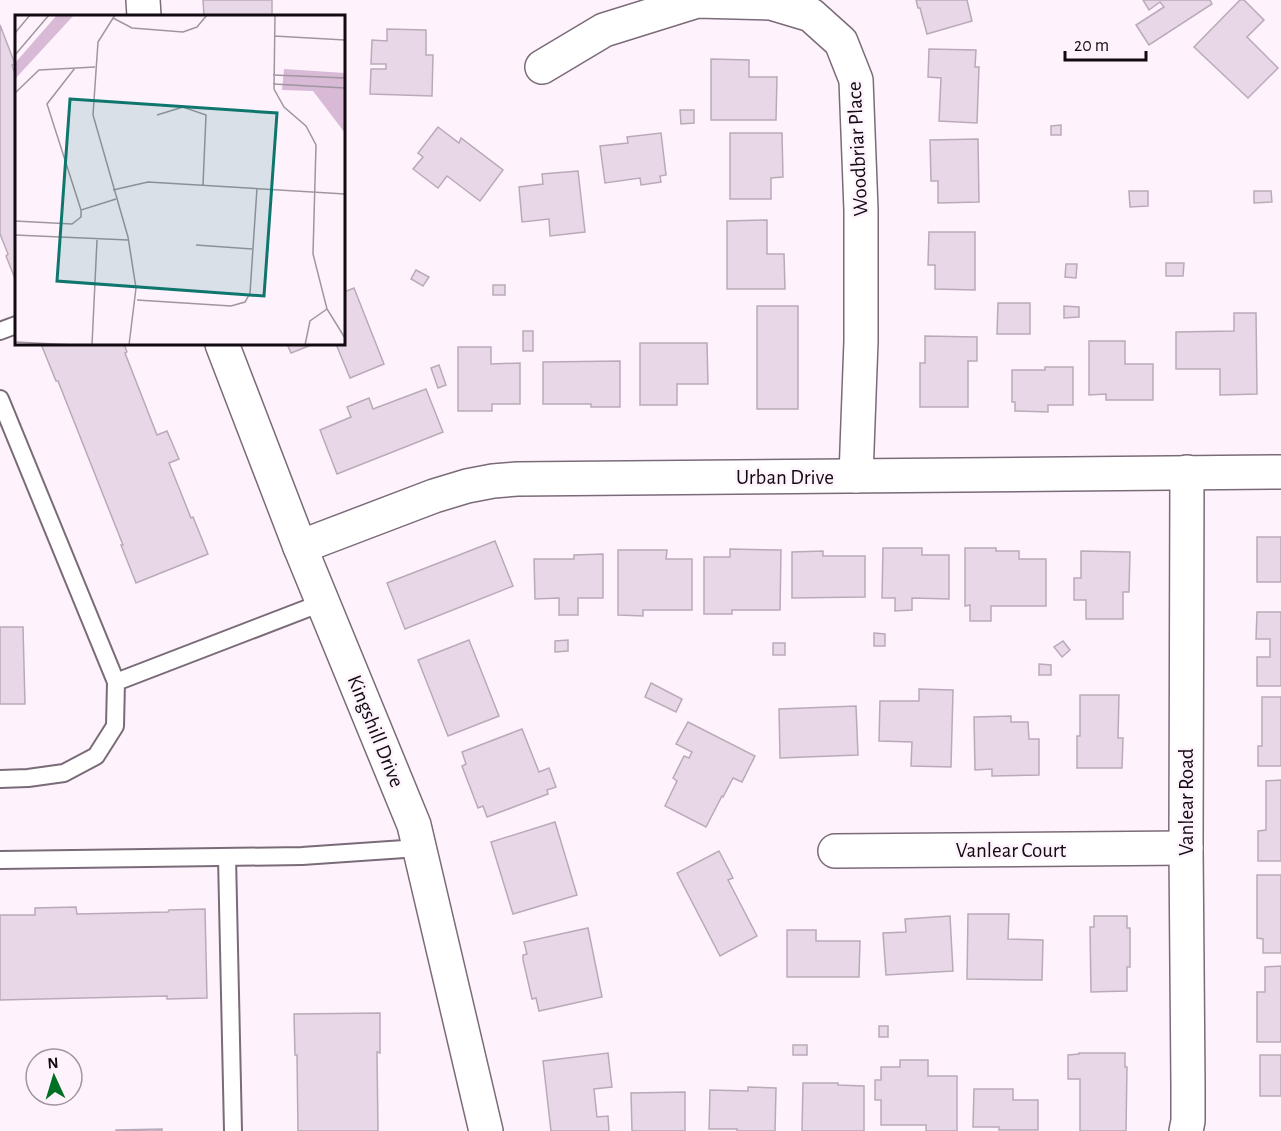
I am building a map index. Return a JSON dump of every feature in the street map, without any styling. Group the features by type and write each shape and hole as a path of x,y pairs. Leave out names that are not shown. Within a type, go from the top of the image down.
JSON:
{"street":[{"path":"143,0 144,15"},
{"name":"Woodbriar Place","path":"542,67 604,30 697,1 771,3 811,15 841,42 856,80 861,210 861,341 856,476"},
{"name":"Kingshill Drive","path":"222,345 300,546 414,825 486,1131"},
{"name":"Vanlear Road","path":"1186,1131 1188,1121 1187,472"},
{"name":"Urban Drive","path":"300,546 434,496 467,486 517,479 1281,472"},
{"name":"Vanlear Court","path":"835,851 1186,848"}],"lane":[{"path":"0,331 15,325"},
{"path":"0,399 116,682 115,726 96,756 64,773 28,778 0,778"},
{"path":"116,682 324,602"},
{"path":"0,860 302,856 419,848"},
{"path":"226,857 233,1131"}],"building":[{"path":"203,0 272,0 272,15 204,15"},
{"path":"916,0 967,0 972,21 927,34"},
{"path":"1143,0 1210,0 1212,4 1149,45 1136,25 1164,7 1160,2 1149,10"},
{"path":"1240,0 1244,0 1264,20 1247,37 1278,68 1248,98 1194,47"},
{"path":"0,25 15,64 12,65 15,74 15,278 0,234"},
{"path":"387,29 426,30 426,55 433,55 432,96 370,94 371,69 386,69 386,64 371,64 372,40 387,41"},
{"path":"929,49 976,50 975,67 979,67 977,123 939,121 941,78 928,77"},
{"path":"711,59 749,60 749,77 777,77 776,120 711,120"},
{"path":"680,110 694,110 694,123 681,124"},
{"path":"1061,125 1061,135 1051,135 1051,126"},
{"path":"438,127 459,143 461,138 503,170 480,201 447,176 438,188 413,169 423,157 418,153"},
{"path":"661,133 666,175 660,176 661,182 641,185 640,178 605,183 600,146 628,143 627,137"},
{"path":"730,133 782,133 783,177 771,178 771,199 730,199"},
{"path":"978,139 979,202 938,203 938,181 931,181 930,140"},
{"path":"578,171 585,232 550,236 549,219 522,222 519,187 543,184 542,174"},
{"path":"1129,191 1148,191 1148,206 1130,207"},
{"path":"1254,191 1271,191 1272,202 1254,203"},
{"path":"767,220 767,254 784,254 785,289 727,289 727,221"},
{"path":"929,232 975,232 975,290 935,289 935,265 928,265"},
{"path":"1166,263 1184,263 1183,276 1166,276"},
{"path":"1066,264 1077,264 1076,278 1065,277"},
{"path":"416,270 429,277 423,286 411,279"},
{"path":"493,285 505,285 505,295 493,295"},
{"path":"354,288 384,364 350,378 336,345 345,345 345,292"},
{"path":"998,303 1030,303 1030,334 997,334"},
{"path":"757,306 798,306 798,409 757,409"},
{"path":"1064,306 1079,307 1079,317 1064,318"},
{"path":"1234,313 1256,313 1257,394 1220,395 1220,369 1176,369 1176,332 1234,331"},
{"path":"523,331 533,331 533,351 523,351"},
{"path":"925,336 977,337 977,361 968,361 968,407 920,407 920,363 925,363"},
{"path":"1089,341 1125,341 1125,364 1153,364 1153,400 1106,400 1106,394 1089,395"},
{"path":"640,343 707,343 708,384 677,384 677,405 640,405"},
{"path":"41,345 124,345 127,352 125,353 157,435 167,431 179,459 169,463 208,554 136,583 121,545 123,545 58,381 56,381"},
{"path":"287,345 311,345 291,353"},
{"path":"458,347 491,347 491,364 520,363 520,404 492,404 492,411 458,411"},
{"path":"620,361 620,407 591,407 591,404 543,404 543,362"},
{"path":"439,365 446,385 438,388 431,368"},
{"path":"1045,367 1073,367 1073,405 1048,405 1048,412 1015,411 1015,402 1012,402 1012,370 1045,370"},
{"path":"426,389 443,432 337,474 320,430 351,417 347,407 369,398 373,409"},
{"path":"1257,537 1281,537 1281,582 1257,582"},
{"path":"495,541 513,586 405,629 387,583"},
{"path":"883,548 922,548 922,555 949,555 949,599 912,598 912,610 895,611 895,598 882,598"},
{"path":"965,548 1019,551 1019,559 1046,559 1046,606 991,606 991,621 970,621 970,605 965,606"},
{"path":"730,549 781,550 780,610 732,610 732,614 704,614 704,557 730,557"},
{"path":"618,550 667,550 666,559 692,559 692,610 643,610 643,616 618,615"},
{"path":"823,551 823,556 865,556 865,597 792,598 792,552"},
{"path":"1081,551 1130,552 1129,592 1123,592 1123,619 1086,619 1086,600 1074,600 1074,578 1081,578"},
{"path":"603,554 603,598 578,598 578,615 559,615 559,598 535,599 534,559 574,559 574,555"},
{"path":"1257,612 1281,612 1281,686 1257,686 1257,657 1270,657 1270,639 1256,639"},
{"path":"0,627 23,627 25,704 0,704"},
{"path":"874,633 885,634 885,646 874,646"},
{"path":"469,640 499,716 448,736 418,660"},
{"path":"568,640 568,651 555,652 555,641"},
{"path":"1063,641 1070,650 1062,657 1054,647"},
{"path":"773,643 785,643 785,655 773,655"},
{"path":"1039,664 1051,665 1051,675 1039,675"},
{"path":"651,683 682,699 676,712 645,697"},
{"path":"919,689 953,690 951,767 911,766 912,742 879,741 880,701 919,701"},
{"path":"1080,695 1119,695 1118,738 1123,738 1122,768 1077,768"},
{"path":"1262,697 1281,697 1281,766 1258,766 1258,746 1262,746"},
{"path":"856,706 858,755 780,758 779,709"},
{"path":"1011,716 1011,722 1028,722 1029,739 1039,739 1039,775 992,776 992,769 975,770 974,717"},
{"path":"688,722 755,756 742,782 733,778 706,827 665,806 677,781 673,778 684,756 689,758 692,752 676,744"},
{"path":"522,729 539,772 549,768 556,787 547,790 548,794 487,817 483,806 478,808 462,766 466,764 462,752"},
{"path":"1281,780 1281,861 1258,861 1258,831 1266,830 1266,781"},
{"path":"555,822 577,895 513,914 491,842"},
{"path":"719,851 733,878 728,880 757,936 720,956 677,873"},
{"path":"1257,875 1281,875 1281,953 1263,953 1263,939 1257,938"},
{"path":"76,907 77,914 205,909 207,998 167,999 167,996 0,1000 0,915 35,915 35,908"},
{"path":"968,914 1009,914 1008,939 1043,940 1042,980 967,979"},
{"path":"950,916 953,971 886,975 883,933 906,932 905,919"},
{"path":"1094,916 1127,916 1127,928 1130,928 1130,967 1127,967 1127,991 1091,992 1090,927 1094,927"},
{"path":"588,928 602,997 539,1011 536,998 532,999 523,960 523,955 527,954 524,942"},
{"path":"787,930 816,930 816,941 860,941 859,977 787,977"},
{"path":"1281,966 1281,1042 1257,1042 1257,992 1265,992 1265,967"},
{"path":"380,1013 380,1053 377,1052 378,1131 298,1131 294,1014"},
{"path":"879,1026 888,1026 888,1037 879,1037"},
{"path":"793,1045 807,1045 807,1055 793,1055"},
{"path":"608,1053 612,1087 594,1089 597,1117 608,1116 609,1131 551,1131 543,1061"},
{"path":"1125,1053 1125,1067 1127,1067 1126,1131 1080,1131 1080,1079 1068,1079 1068,1055"},
{"path":"1260,1055 1281,1055 1281,1096 1260,1096"},
{"path":"900,1060 928,1060 928,1076 957,1076 957,1131 926,1131 926,1125 881,1125 881,1100 875,1100 875,1080 881,1080 881,1067 900,1067"},
{"path":"803,1083 864,1086 864,1131 802,1131"},
{"path":"748,1087 776,1088 775,1131 709,1129 710,1090 748,1091"},
{"path":"974,1089 1013,1089 1013,1100 1038,1100 1038,1130 973,1127"},
{"path":"685,1092 685,1131 632,1131 631,1093"},
{"path":"162,1129 162,1131 116,1131 116,1130"}]}
